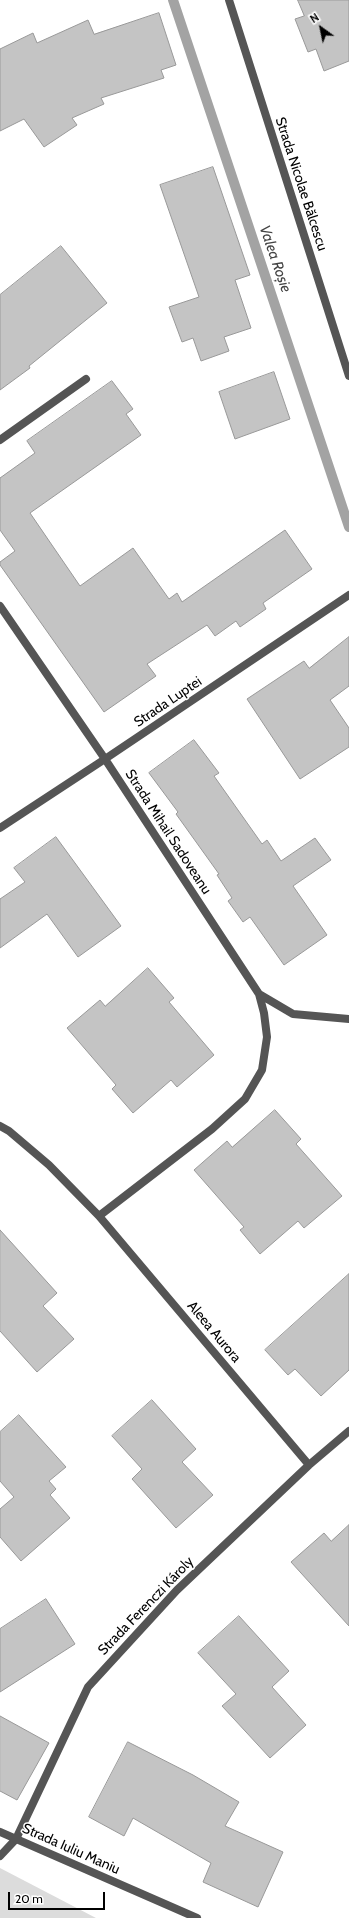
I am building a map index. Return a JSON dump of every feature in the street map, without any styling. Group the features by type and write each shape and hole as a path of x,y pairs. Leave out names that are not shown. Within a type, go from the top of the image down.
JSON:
{"street":[{"name":"Strada Nicolae Bălcescu","path":"229,0 349,376"},
{"path":"0,440 86,379"},
{"name":"Strada Luptei","path":"0,828 106,759 349,595"},
{"name":"Strada Mihail Sadoveanu","path":"0,606 106,759 259,994 293,1014 349,1019"},
{"path":"99,1216 212,1129 245,1100 262,1070 268,1037 259,994"},
{"name":"Aleea Aurora","path":"0,1126 9,1131 49,1165 99,1216 309,1465"},
{"name":"Strada Ferenczi Károly","path":"0,1856 16,1839 88,1687 177,1590 309,1465 349,1431"},
{"name":"Strada Iuliu Maniu","path":"0,1832 197,1918"}],"shaded area":[{"path":"0,1868 96,1918 0,1918"}],"building":[{"path":"298,0 349,0 349,61 324,71 316,49 308,52 295,19 304,16"},
{"path":"159,13 176,65 161,70 164,78 101,98 104,104 72,118 77,125 44,147 24,119 0,131 0,49 33,33 37,43 88,20 94,34"},
{"path":"213,167 250,275 235,280 251,328 224,337 229,351 201,361 193,338 182,342 169,307 199,297 160,185"},
{"path":"61,246 107,303 29,366 30,368 0,390 0,295"},
{"path":"274,372 290,419 235,439 219,392"},
{"path":"112,381 133,409 126,414 141,435 30,513 80,586 133,548 169,599 177,593 182,602 285,530 312,569 263,603 266,609 240,627 236,621 215,636 207,625 147,664 156,676 104,712 0,565 0,562 15,551 0,530 0,478 35,453 27,441"},
{"path":"349,637 349,686 330,700 349,728 349,747 300,779 247,699 304,661 309,668"},
{"path":"194,740 219,773 214,776 262,844 267,840 281,861 315,838 331,860 293,886 327,935 284,965 250,917 243,922 228,901 232,898 217,875 219,874 176,814 178,812 149,773"},
{"path":"56,837 121,926 78,957 47,914 0,948 0,899 25,882 14,868"},
{"path":"148,968 174,998 169,1002 214,1055 177,1087 171,1080 133,1113 112,1089 116,1085 67,1028 100,1000 105,1006"},
{"path":"275,1110 301,1139 296,1144 342,1196 304,1228 298,1221 260,1254 240,1230 244,1227 194,1170 227,1141 232,1147"},
{"path":"0,1230 57,1293 43,1306 74,1339 37,1372 0,1331"},
{"path":"349,1274 349,1370 321,1396 295,1369 288,1375 265,1350"},
{"path":"152,1400 196,1449 182,1462 213,1495 176,1528 132,1479 142,1469 112,1436"},
{"path":"19,1415 66,1467 49,1481 56,1489 50,1495 70,1518 21,1561 0,1537 0,1509 14,1497 0,1481 0,1432"},
{"path":"349,1525 349,1626 291,1562 324,1533 331,1541"},
{"path":"46,1599 75,1644 0,1692 0,1629"},
{"path":"239,1616 289,1671 272,1687 306,1725 270,1758 222,1706 236,1694 198,1653"},
{"path":"0,1716 49,1743 17,1800 0,1791"},
{"path":"128,1742 193,1775 239,1802 225,1826 283,1852 258,1907 203,1882 211,1863 133,1818 124,1836 89,1817"}],"waterway":[{"name":"Valea Roșie","path":"173,0 349,527"}]}
